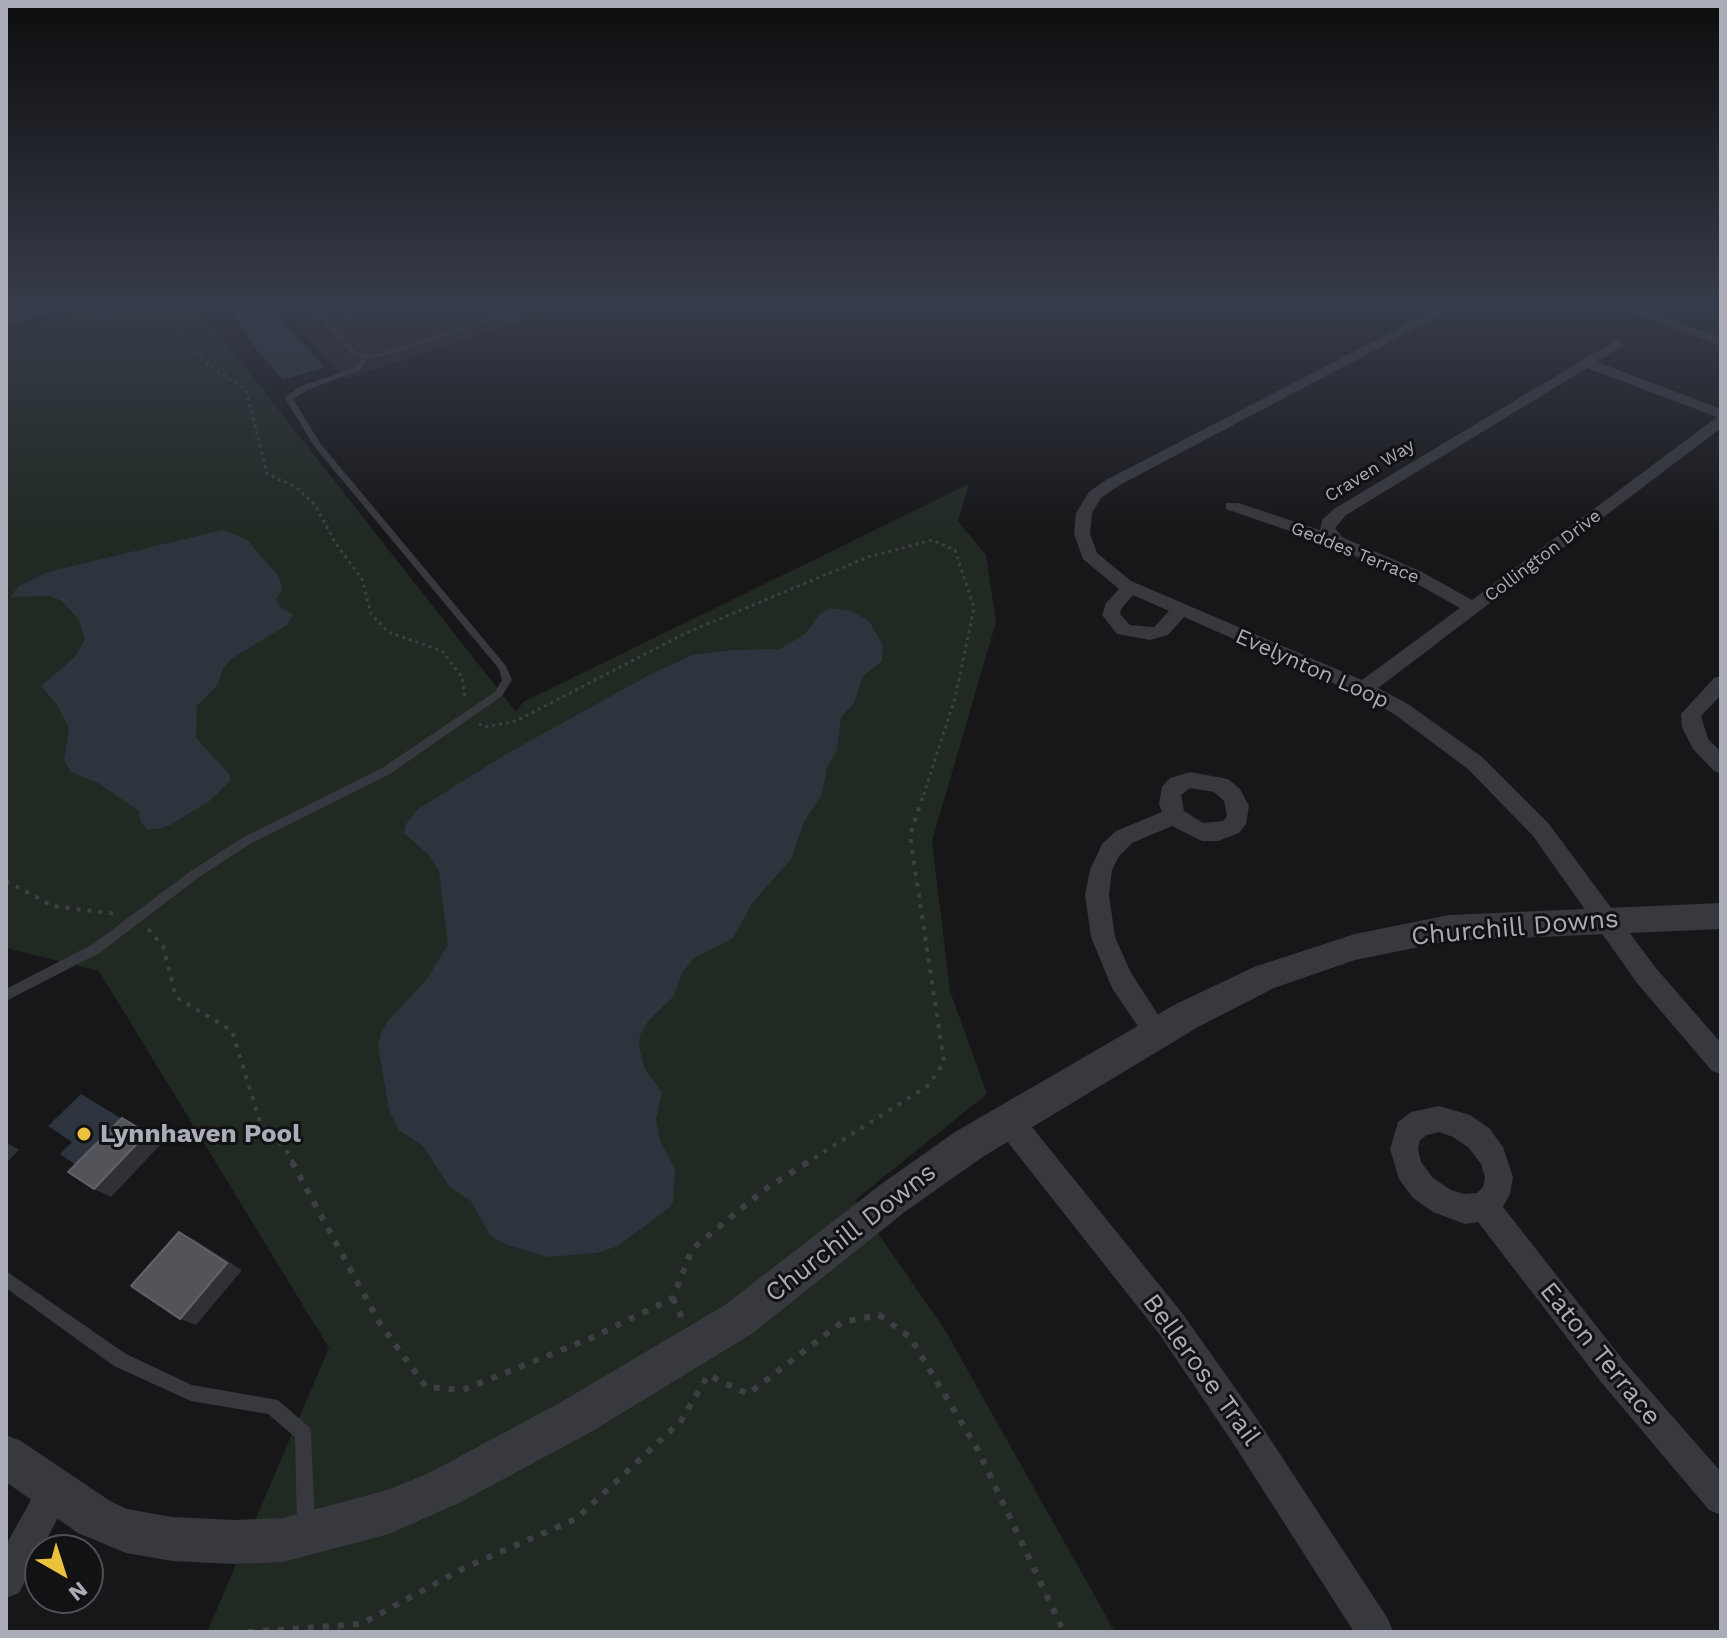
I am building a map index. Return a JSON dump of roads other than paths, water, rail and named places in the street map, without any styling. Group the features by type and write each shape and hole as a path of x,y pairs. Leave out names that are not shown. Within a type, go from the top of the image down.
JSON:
{"street":[{"name":"Evelynton Loop","path":"1305,382 1112,483 1095,495 1084,513 1082,534 1089,555 1130,588 1365,689 1436,734 1504,791 1541,830 1646,975 1721,1062"},
{"name":"Craven Way","path":"1336,541 1327,528 1330,520 1340,512 1552,382"},
{"path":"1638,382 1721,414"},
{"name":"Collington Drive","path":"1365,689 1379,675 1721,421"},
{"name":"Geddes Terrace","path":"1232,506 1336,541 1416,576 1473,608"},
{"path":"1130,588 1112,607 1111,615 1124,630 1150,634 1161,631 1180,610"},
{"path":"1721,683 1691,714 1692,727 1700,744 1721,765"},
{"path":"1157,1033 1121,980 1103,937 1097,895 1101,870 1110,850 1124,837 1175,816"},
{"name":"Churchill Downs","path":"6,1456 94,1517 126,1531 172,1539 234,1542 283,1540 389,1512 444,1488 576,1417 739,1319 914,1183 1009,1121 1157,1033 1265,977 1355,947 1449,928 1721,916"},
{"name":"Bellerose Trail","path":"1009,1121 1171,1324 1213,1383 1375,1632"},
{"name":"Eaton Terrace","path":"1484,1206 1622,1382 1721,1498"},
{"path":"6,1580 54,1492"}],"lane":[{"path":"6,995 97,948 246,841 386,771 499,694 507,680 503,668 317,444 289,398 320,382"},
{"path":"6,1279 120,1360 191,1393 272,1406 303,1433 306,1534"}],"place":[{"name":"Lynnhaven Pool","path":"84,1134"}]}
